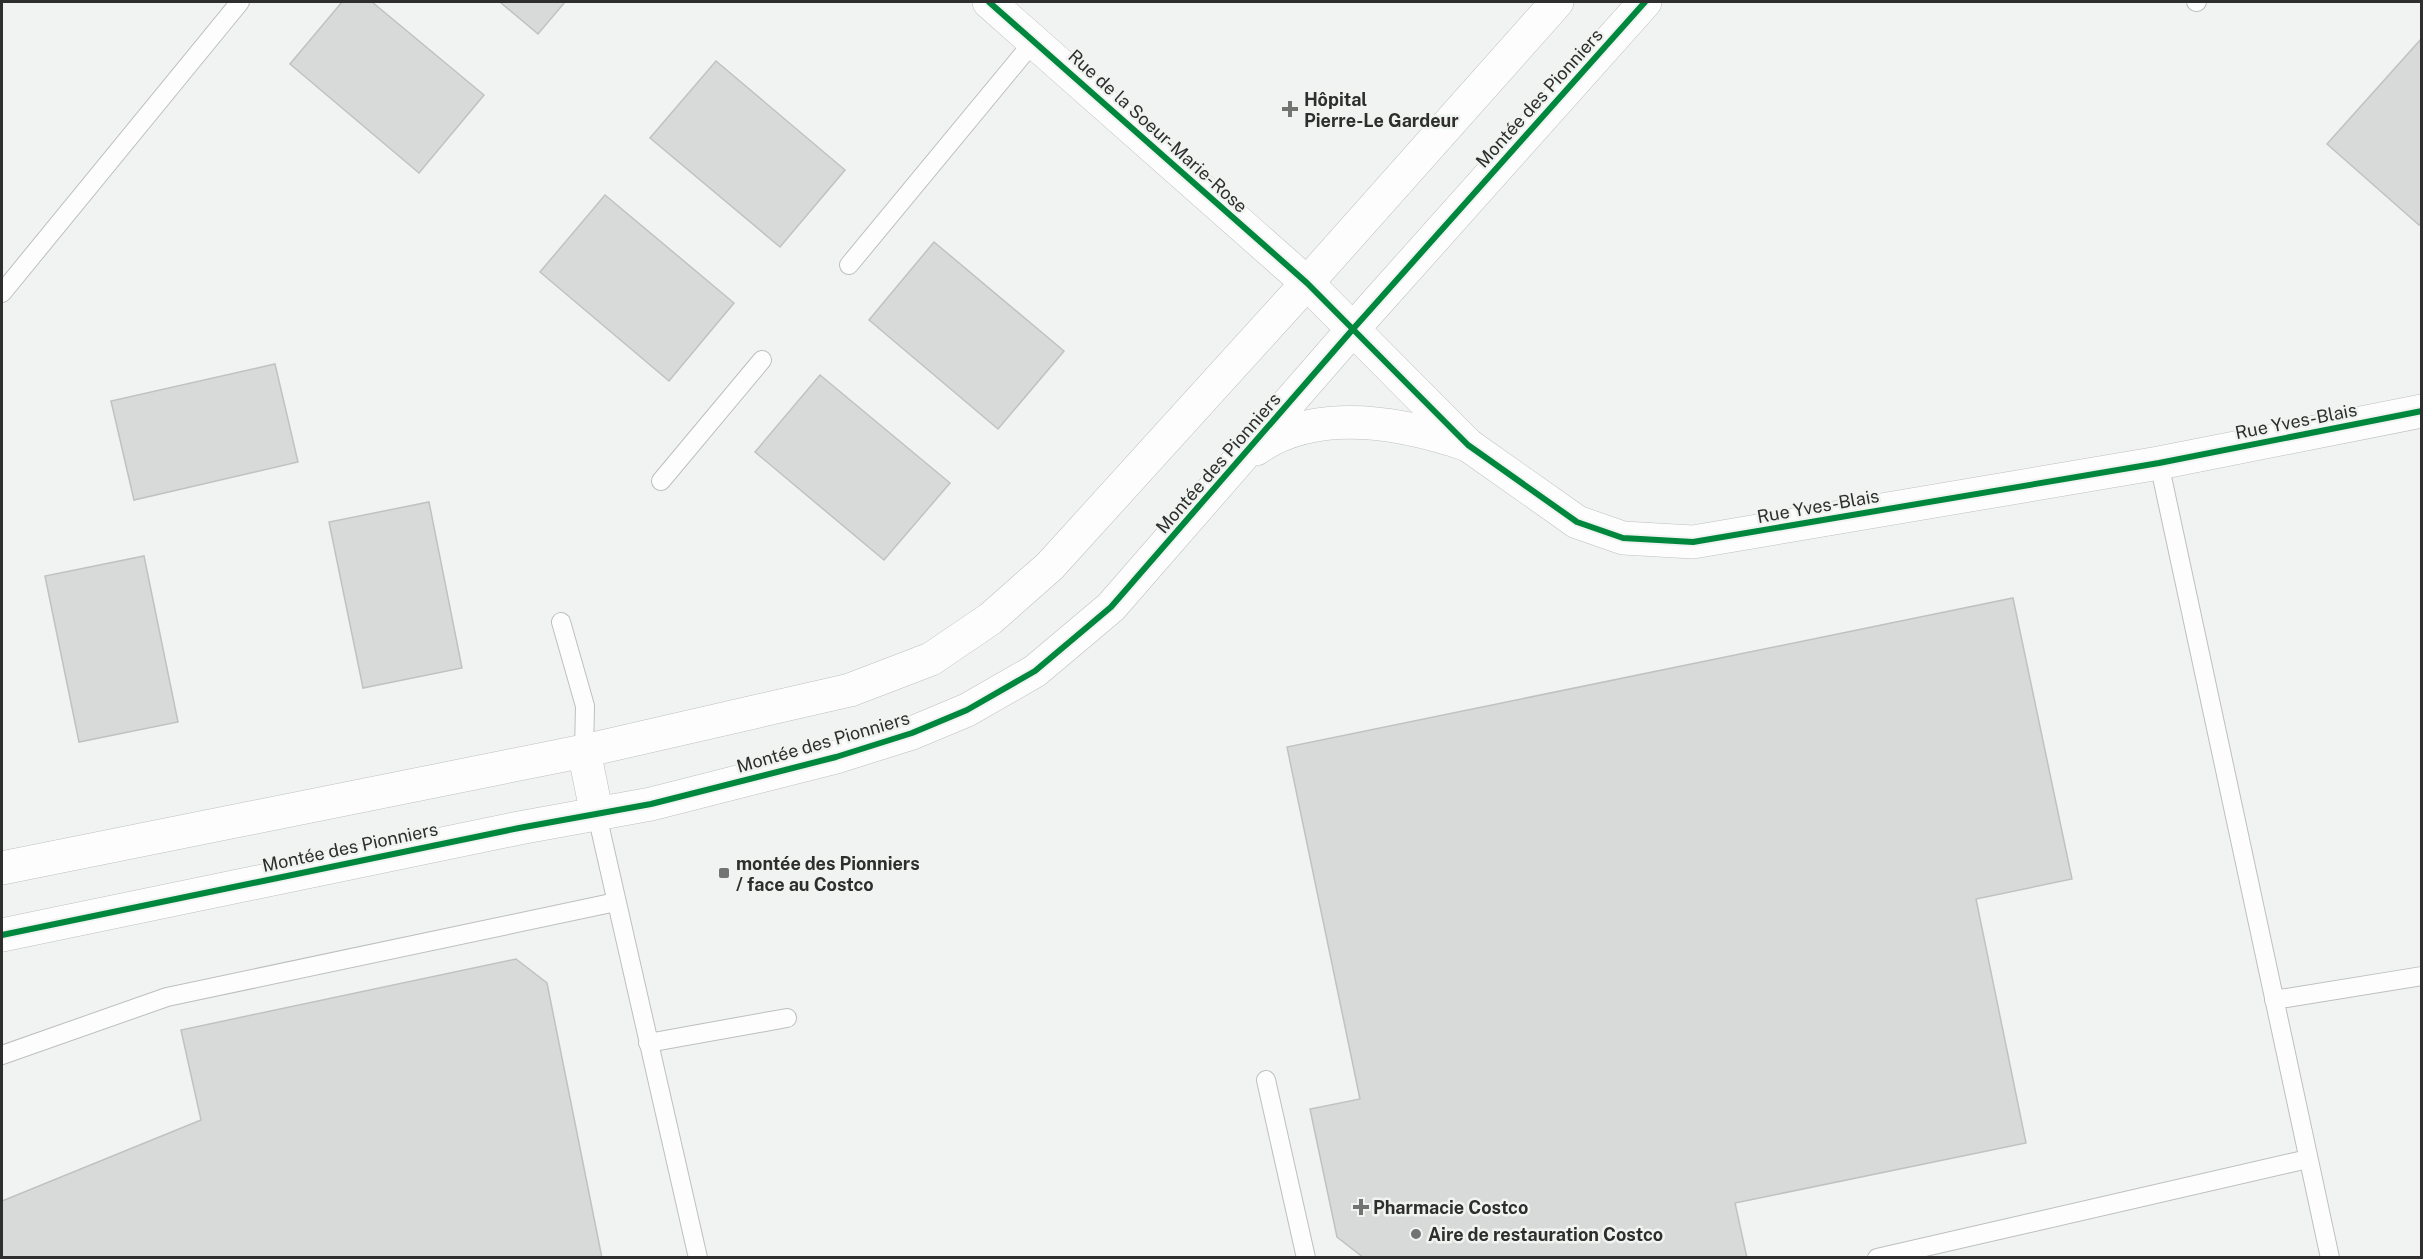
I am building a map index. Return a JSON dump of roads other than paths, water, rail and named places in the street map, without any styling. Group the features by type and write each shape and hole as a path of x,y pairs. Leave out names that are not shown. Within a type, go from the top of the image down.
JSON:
{"street":[{"name":"Rue de la Soeur-Marie-Rose","path":"988,2 1307,283"},
{"path":"2,868 584,751 850,690 931,659 990,619 1050,566 1307,283 1557,2"},
{"name":"Montée des Pionniers","path":"2,935 651,804 836,757 912,733 967,710 1035,671 1111,607 1353,329 1645,2"},
{"name":"Rue Yves-Blais","path":"1307,283 1468,445 1577,522 1623,538 1692,542 2159,463 2421,411"},
{"path":"1240,461 1263,444 1291,432 1335,424 1402,426 1468,445"},
{"path":"584,751 597,814"}],"lane":[{"path":"2,293 240,2"},
{"path":"849,265 1034,41"},
{"path":"661,480 762,360"},
{"path":"2159,463 2330,1257"},
{"path":"561,622 585,706 584,751"},
{"path":"597,814 698,1257"},
{"path":"2,1055 167,997 616,902"},
{"path":"2274,1000 2421,976"},
{"path":"648,1043 788,1018"},
{"path":"1266,1080 1306,1257"},
{"path":"1877,1257 2308,1159"}],"place":[{"name":"Hôpital Pierre-Le Gardeur","path":"1290,109"},
{"name":"montée des Pionniers / face au Costco","path":"724,873"},
{"name":"Pharmacie Costco","path":"1361,1207"},
{"name":"Aire de restauration Costco","path":"1416,1234"}]}
